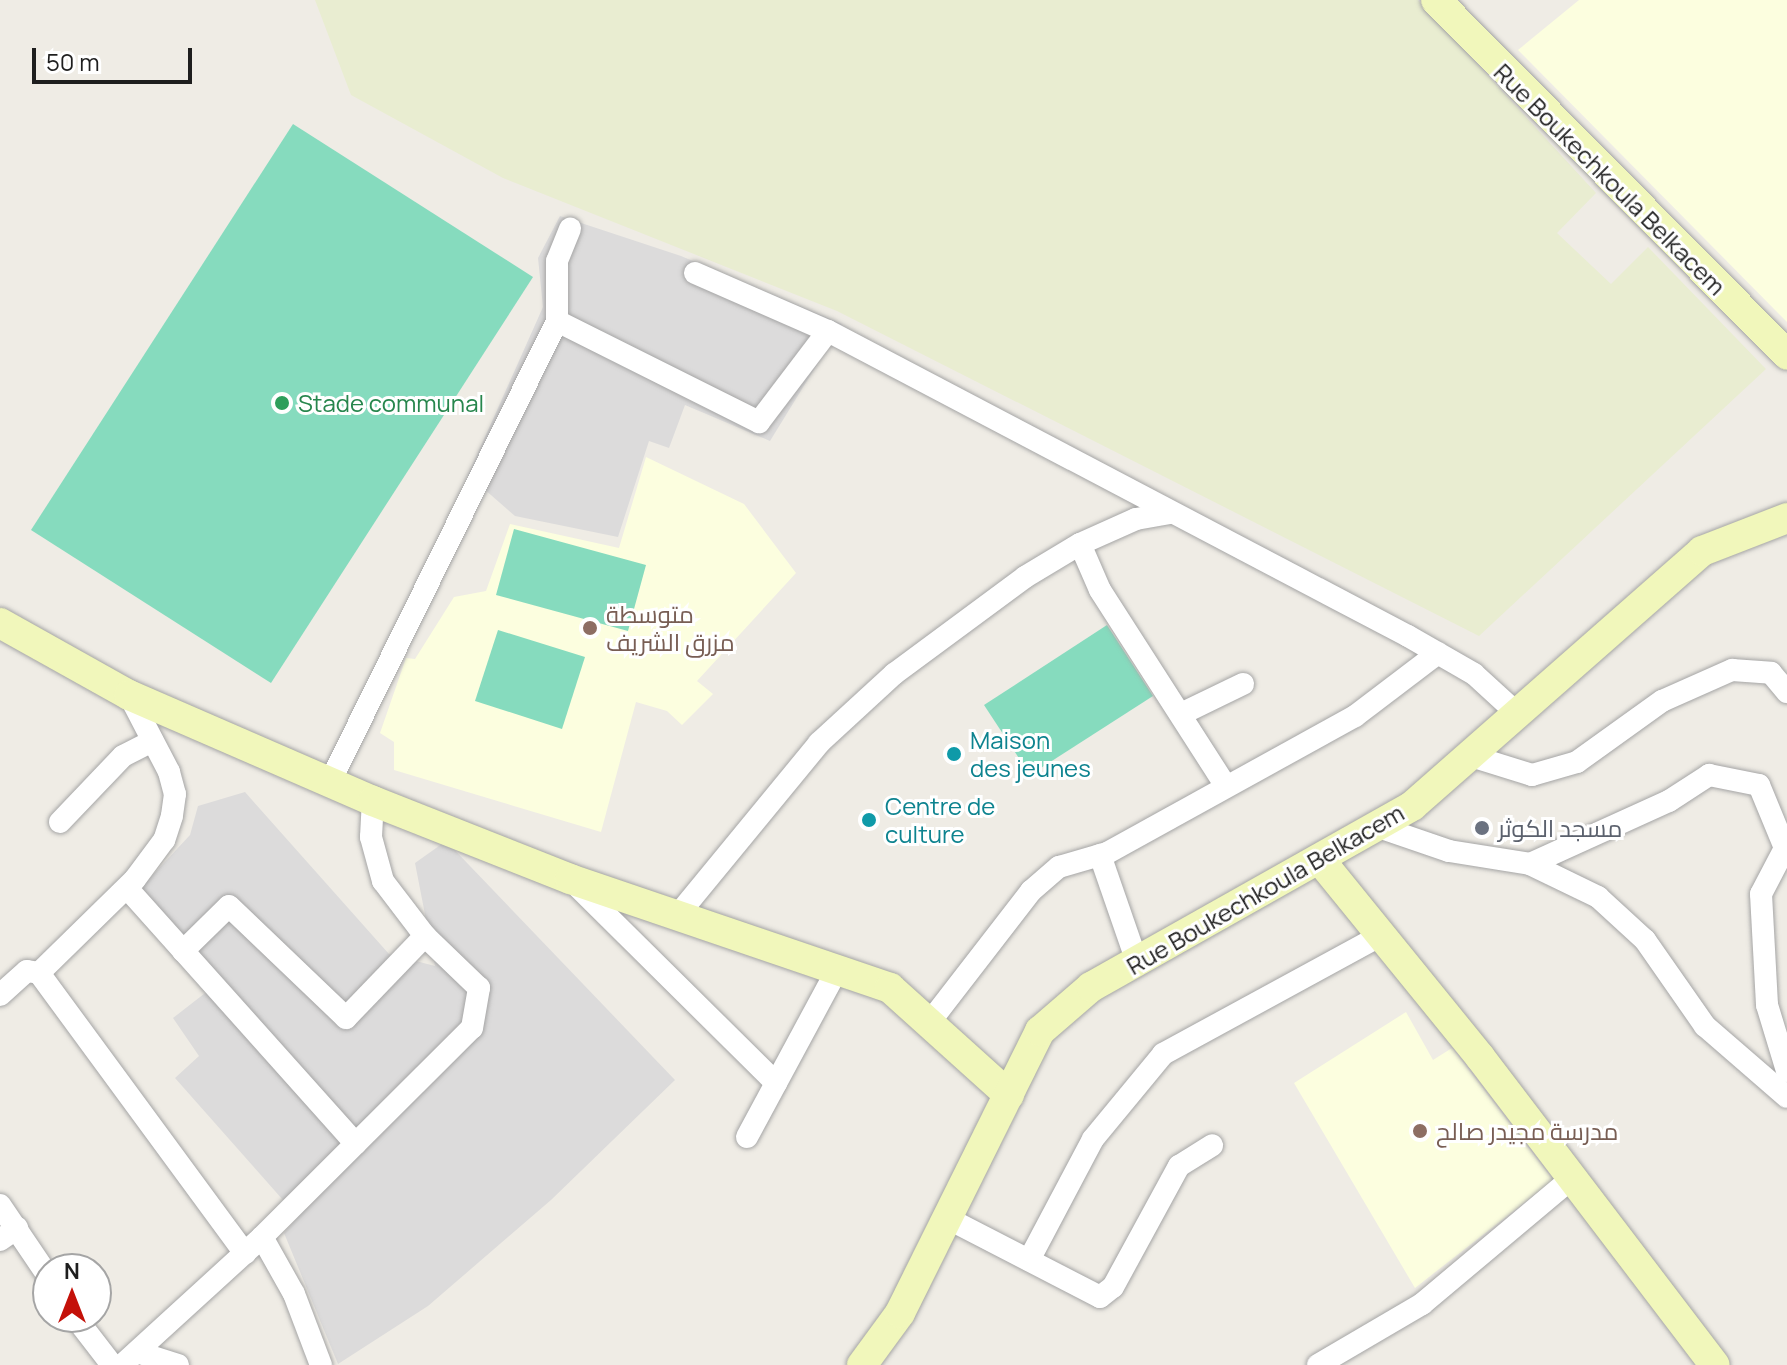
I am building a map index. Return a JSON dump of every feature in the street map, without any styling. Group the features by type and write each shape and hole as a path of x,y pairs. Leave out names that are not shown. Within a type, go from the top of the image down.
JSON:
{"street":[{"name":"Rue Boukechkoula Belkacem","path":"1436,0 1787,355"},
{"path":"330,782 557,321 557,261 570,229"},
{"path":"695,273 828,331 1438,653 1474,674 1520,716"},
{"path":"557,321 759,422 828,331"},
{"path":"677,916 777,792 857,704 1025,577 1080,544 1136,519 1171,513"},
{"name":"Rue Boukechkoula Belkacem","path":"862,1365 900,1313 1040,1031 1091,987 1379,827 1520,716 1702,551 1787,518"},
{"path":"1080,544 1100,590 1226,786"},
{"path":"0,623 129,695 373,801 570,879 890,988 1009,1095"},
{"path":"929,1023 1031,891 1059,867 1100,855 1355,716 1438,653"},
{"path":"1471,756 1532,775 1577,762 1662,701 1732,670 1771,673 1787,692"},
{"path":"1181,714 1243,684"},
{"path":"39,973 127,888 164,840 172,816 175,794 129,695"},
{"path":"60,822 123,756 152,741"},
{"path":"1530,864 1669,801 1709,775 1759,785 1785,848 1761,894 1767,1005 1787,1071"},
{"path":"129,1358 262,1237 472,1028 479,988 425,936 383,881 374,859 373,801"},
{"path":"1379,827 1449,851 1530,864 1598,897 1645,940 1705,1026 1787,1097"},
{"path":"1100,855 1137,962"},
{"path":"1320,860 1572,1178 1715,1365"},
{"path":"570,879 776,1083"},
{"path":"127,888 356,1144"},
{"path":"183,951 229,906 346,1018 425,936"},
{"path":"1029,1260 1093,1139 1163,1054 1381,935"},
{"path":"747,1137 838,968"},
{"path":"0,995 27,971 39,973 245,1253"},
{"path":"947,1218 1100,1297 1113,1287 1179,1166 1212,1145"},
{"path":"1318,1365 1422,1304 1572,1178"},
{"path":"0,1205 9,1234 32,1259"},
{"path":"262,1237 294,1294 321,1365"},
{"path":"87,1333 112,1365"},
{"path":"129,1358 178,1365"}],"shaded area":[{"path":"315,0 1418,0 1596,193 1557,233 1611,284 1648,247 1766,369 1479,636 837,311 503,178 351,95"},
{"path":"1579,0 1787,0 1787,322 1518,50"},
{"path":"560,216 681,256 842,324 770,441 685,405 669,448 649,441 618,537 515,516 468,475 543,307 538,258"},
{"name":"متوسطة مزرق الشريف","path":"646,457 744,504 796,573 697,681 713,694 682,725 667,711 636,702 601,832 394,770 394,742 380,733 406,658 415,659 454,597 486,591 510,524 619,548"},
{"path":"245,792 389,954 435,966 415,863 446,841 675,1080 551,1200 428,1306 338,1364 284,1233 298,1217 175,1078 199,1056 173,1018 218,983 137,892 190,835 198,806"},
{"name":"مدرسة مجيدر صالح","path":"1406,1012 1433,1060 1452,1048 1553,1180 1415,1288 1294,1083"}],"green space":[{"name":"Stade communal","path":"293,124 533,277 271,683 31,530"},
{"path":"514,529 646,565 628,631 496,595"},
{"path":"1107,625 1153,696 1030,775 984,705"},
{"path":"498,630 585,657 562,729 475,701"}],"place":[{"name":"Stade communal","path":"282,403"},
{"name":"متوسطة مزرق الشريف","path":"590,628"},
{"name":"Maison des jeunes","path":"954,754"},
{"name":"Centre de culture","path":"869,820"},
{"name":"مسجد الكوثر","path":"1482,828"},
{"name":"مدرسة مجيدر صالح","path":"1420,1131"}]}
